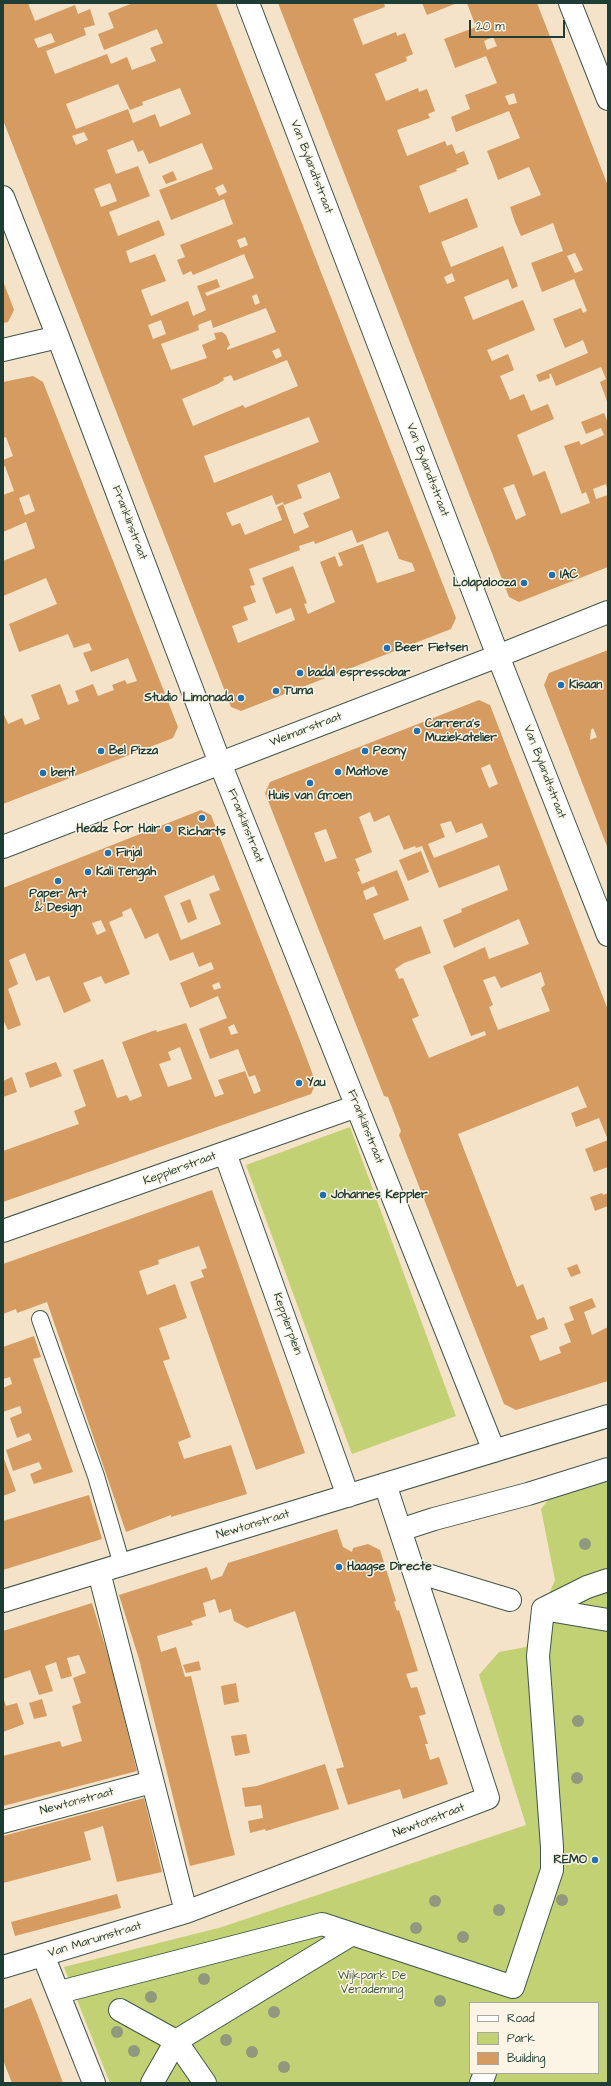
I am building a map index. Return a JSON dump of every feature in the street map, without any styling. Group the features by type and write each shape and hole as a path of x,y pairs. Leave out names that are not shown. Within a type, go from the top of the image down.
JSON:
{"street":[{"name":"Van Bylandtstraat","path":"248,3 498,656 608,935"},
{"path":"570,3 608,99"},
{"name":"Franklinstraat","path":"3,197 58,337 220,763 494,1451"},
{"path":"3,350 58,337"},
{"name":"Weimarstraat","path":"3,847 608,612"},
{"name":"Kepplerstraat","path":"3,1231 356,1106"},
{"name":"Kepplerplein","path":"225,1153 348,1496"},
{"name":"Newtonstraat","path":"3,1601 608,1416"},
{"path":"400,1530 434,1519 528,1494 608,1469"},
{"name":"Newtonstraat","path":"186,1912 488,1798 385,1484"},
{"path":"414,1571 510,1600"},
{"path":"99,1572 186,1912"},
{"path":"543,1609 587,1587 608,1580"},
{"path":"543,1609 608,1620"},
{"path":"60,1992 322,1924 352,1934 510,1995 552,1865 552,1847 538,1656 543,1609"},
{"name":"Newtonstraat","path":"3,1822 152,1782"},
{"name":"Van Marumstraat","path":"13,1965 186,1912"},
{"path":"152,2083 176,2041 352,1934"},
{"path":"44,1955 60,1992 94,2083"},
{"path":"60,1992 97,1998"},
{"path":"120,2010 176,2041 205,2083"}],"lane":[{"path":"40,1319 96,1476 122,1565"}],"green space":[{"path":"350,1127 456,1416 352,1454 246,1165"},
{"name":"Wijkpark De Verademing","path":"608,1482 608,2083 110,2083 64,1967 222,1927 526,1825 479,1675 499,1652 526,1647 555,1580 541,1509 548,1500"}],"building":[{"path":"3,3 28,3 35,21 75,5 78,14 90,9 95,25 84,28 86,35 46,51 55,74 107,54 111,64 127,57 132,70 156,61 150,48 163,43 157,29 104,50 98,34 114,28 108,13 133,3 216,3 456,618 451,629 241,711 231,707 3,120","holes":["51,33 55,42 38,48 34,39","118,84 130,110 143,105 142,102 180,88 191,114 160,127 155,114 133,123 128,109 76,129 66,104","84,132 88,140 76,145 72,136","133,140 138,152 143,150 149,164 202,143 213,169 159,190 171,220 224,199 233,224 180,245 185,257 177,260 183,275 191,271 193,275 244,254 254,278 207,296 205,293 220,287 217,279 197,286 206,310 193,316 188,301 151,316 141,290 166,281 155,254 130,263 126,251 165,235 159,220 118,236 109,212 150,196 138,166 116,174 107,150","110,183 117,201 101,207 94,189","223,184 227,192 219,196 215,188","245,237 248,245 240,248 237,240","257,294 260,303 255,305 252,296","266,308 276,332 227,350 230,345 226,335 222,332 214,333 216,339 202,345 207,358 171,370 161,344 199,330 198,325 211,320 213,328","161,320 166,334 153,339 148,325","279,348 282,356 276,359 272,351","287,360 298,386 245,408 243,405 193,426 182,399 218,384 224,380 223,378 231,375 234,381","309,417 319,442 214,483 204,456","330,472 340,498 303,513 309,527 294,534 283,504 277,507 282,520 245,535 240,523 232,526 226,513 272,495 276,505 283,502 284,505 302,498 297,485","352,530 357,543 388,531 399,559 412,563 415,571 377,583 363,544 338,553 343,565 339,567 335,556 320,562 335,602 308,614 304,604 307,603 293,566 262,578 276,614 291,608 295,620 238,643 232,626 248,620 243,607 256,602 250,586 255,585 249,569 300,550 299,546 314,541 315,544"]},
{"path":"278,3 384,3 385,7 353,19 363,45 396,32 397,36 405,33 413,54 406,57 407,61 375,74 386,101 418,88 419,92 427,89 435,111 428,114 430,118 397,130 407,156 445,141 447,146 452,144 456,154 464,151 469,164 456,169 457,171 419,186 429,213 467,198 478,227 441,242 451,267 503,246 518,286 512,289 508,279 464,297 473,320 523,300 535,330 487,350 492,361 508,354 514,370 500,376 510,400 524,394 531,411 548,404 554,419 517,435 533,476 545,471 561,514 590,503 586,492 582,494 564,446 579,441 581,445 604,435 601,428 586,434 581,422 604,413 608,423 608,492 606,484 593,489 596,499 608,495 608,567 519,602 509,597","holes":["452,273 455,281 447,284 444,277","514,484 526,515 516,520 503,488"]},
{"path":"422,3 457,3 427,15"},
{"path":"467,3 537,3 608,186 608,404 600,382 606,379 601,367 556,386 551,374 549,374 550,378 539,382 536,375 588,353 583,340 565,348 553,319 581,308 583,313 587,311 574,279 542,292 531,263 563,251 553,223 521,236 515,222 510,207 541,195 529,167 498,180 487,151 520,138 509,111 456,132 451,117 470,109 465,95 497,83 486,56 455,68 444,39 476,27","holes":["493,37 497,46 487,50 484,41","514,93 517,103 509,105 505,96","575,253 583,270 575,273 567,256"]},
{"path":"173,171 177,180 166,184 162,176"},
{"path":"3,281 14,310 8,322 3,323"},
{"path":"33,376 43,382 178,727 173,738 3,804 3,712 8,724 22,718 25,725 40,719 31,695 60,684 68,705 79,701 75,691 93,684 98,696 114,690 112,685 125,680 127,684 137,681 128,658 91,672 83,653 92,650 89,643 74,648 68,634 19,652 9,624 57,604 46,578 3,596 3,561 35,548 26,522 3,532 3,495 14,491 5,466 3,467 3,460 13,456 6,437 3,438 3,382","holes":["29,494 35,511 25,515 19,498"]},
{"path":"608,650 608,849 544,685 549,673","holes":["593,728 597,737 590,740 591,730"]},
{"path":"479,700 490,705 608,1010 608,1140 599,1118 576,1127 571,1113 587,1107 578,1086 458,1134 517,1287 523,1284 537,1320 544,1317 548,1329 530,1336 540,1361 561,1353 559,1347 571,1342 564,1324 574,1320 569,1307 592,1298 596,1307 584,1312 592,1335 608,1327 608,1381 516,1410 504,1404 399,1135 401,1131 388,1097 384,1096 265,793 270,782","holes":["490,764 498,784 489,788 481,768","370,812 374,822 389,815 404,850 415,846 416,848 422,846 439,888 499,865 508,890 461,909 462,912 443,920 454,948 519,919 529,944 489,959 485,947 443,966 471,1036 485,1031 486,1035 429,1058 412,1019 419,1016 403,978 399,979 395,969 404,963 431,953 421,926 384,940 373,914 409,900 397,870 362,884 357,872 360,871 355,859 372,852 359,817","451,821 456,833 482,823 488,837 434,858 428,844 445,837 440,824","326,829 337,858 325,862 314,833","374,886 378,895 366,900 363,891","541,972 545,985 541,988 550,1011 498,1030 489,1007 493,1005 483,980 495,976 501,988"]},
{"path":"201,810 211,815 316,1083 311,1094 3,1202 3,1151 79,1124 74,1111 86,1106 73,1070 103,1059 117,1098 127,1095 130,1101 142,1096 122,1042 156,1030 157,1032 186,1023 215,1097 224,1094 218,1080 245,1071 254,1094 261,1091 255,1075 249,1077 238,1049 210,1059 199,1029 227,1018 218,996 190,1008 180,983 214,969 211,962 199,967 193,952 170,961 158,933 145,939 131,908 122,912 123,916 109,922 130,974 105,984 101,976 83,983 91,1001 64,1013 49,976 36,981 25,953 9,960 18,984 8,989 21,1025 8,1030 3,1020 3,888","holes":["214,875 220,890 209,894 221,924 181,940 164,896","101,920 106,931 97,935 92,923","219,982 221,988 214,990 212,985","234,1024 238,1033 231,1035 228,1027","180,1047 192,1079 168,1087 159,1064 171,1060 168,1052"]},
{"path":"421,851 429,872 408,881 399,860"},
{"path":"190,899 197,919 188,923 180,903"},
{"path":"56,1062 62,1076 30,1088 25,1073"},
{"path":"12,1077 17,1092 3,1097 3,1081"},
{"path":"608,1140 608,1167 594,1172 585,1149"},
{"path":"212,1190 305,1453 256,1470 190,1282 204,1277 201,1270 207,1268 199,1246 158,1260 159,1264 139,1271 147,1295 175,1284 187,1318 159,1328 170,1359 163,1361 191,1437 178,1442 184,1459 231,1445 247,1494 171,1517 171,1515 126,1532 47,1302 17,1313 16,1309 3,1314 3,1264"},
{"path":"602,1193 603,1195 608,1193 608,1206 595,1211 590,1197"},
{"path":"577,1264 581,1273 571,1277 567,1268"},
{"path":"34,1336 41,1357 33,1359 73,1472 34,1484 30,1474 42,1469 39,1462 13,1471 6,1450 32,1440 29,1433 17,1438 10,1418 22,1413 20,1406 3,1412 3,1388 12,1384 10,1377 3,1379 3,1347"},
{"path":"3,1456 16,1491 3,1496"},
{"path":"89,1495 102,1539 3,1570 3,1521"},
{"path":"337,1529 343,1547 352,1552 353,1548 368,1544 380,1550 396,1601 394,1602 397,1611 399,1610 418,1671 406,1674 411,1688 417,1687 426,1714 419,1716 428,1744 425,1744 430,1760 439,1757 448,1784 403,1799 400,1789 348,1805 336,1769 344,1767 295,1611 247,1628 234,1621 231,1609 219,1613 215,1599 203,1603 206,1616 191,1621 193,1625 157,1636 161,1652 176,1647 185,1677 191,1676 235,1855 190,1866 139,1659 119,1595 207,1567 211,1580 222,1576 228,1563"},
{"path":"92,1603 112,1668 137,1771 3,1806 3,1756 60,1741 62,1747 82,1741 72,1706 81,1703 73,1678 86,1673 79,1655 67,1658 72,1676 61,1679 56,1662 45,1666 53,1691 39,1695 30,1670 3,1679 3,1631"},
{"path":"199,1661 201,1670 186,1673 183,1665"},
{"path":"236,1683 239,1702 224,1705 221,1686"},
{"path":"3,1697 6,1706 17,1703 24,1724 3,1732"},
{"path":"42,1699 47,1716 34,1719 29,1703"},
{"path":"246,1734 250,1753 235,1756 231,1736"},
{"path":"325,1764 339,1809 266,1831 265,1829 250,1833 248,1821 263,1818 261,1805 245,1807 242,1788 257,1786"},
{"path":"144,1798 162,1872 117,1882 103,1826 84,1832 91,1860 3,1883 3,1836"},
{"path":"117,1894 121,1908 15,1936 11,1922"},
{"path":"31,1998 63,2083 12,2083 3,2060 3,2009"}],"place":[{"name":"IAC","path":"552,575"},
{"name":"Lolapalooza","path":"524,583"},
{"name":"Beer Fietsen","path":"387,648"},
{"name":"badal espressobar","path":"300,673"},
{"name":"Kisaan","path":"561,685"},
{"name":"Tuma","path":"276,691"},
{"name":"Studio Limonada","path":"241,698"},
{"name":"Carrera's Muziekatelier","path":"417,731"},
{"name":"Bel Pizza","path":"101,751"},
{"name":"Peony","path":"365,751"},
{"name":"Matlove","path":"338,772"},
{"name":"bent","path":"43,773"},
{"name":"Huis van Groen","path":"310,783"},
{"name":"Richarts","path":"202,818"},
{"name":"Headz for Hair","path":"168,829"},
{"name":"Finjal","path":"108,853"},
{"name":"Kali Tengah","path":"88,872"},
{"name":"Paper Art & Design","path":"58,881"},
{"name":"Yau","path":"299,1083"},
{"name":"Johannes Keppler","path":"323,1195"},
{"name":"Haagse Directe","path":"339,1567"},
{"name":"REMO","path":"595,1860"}]}
